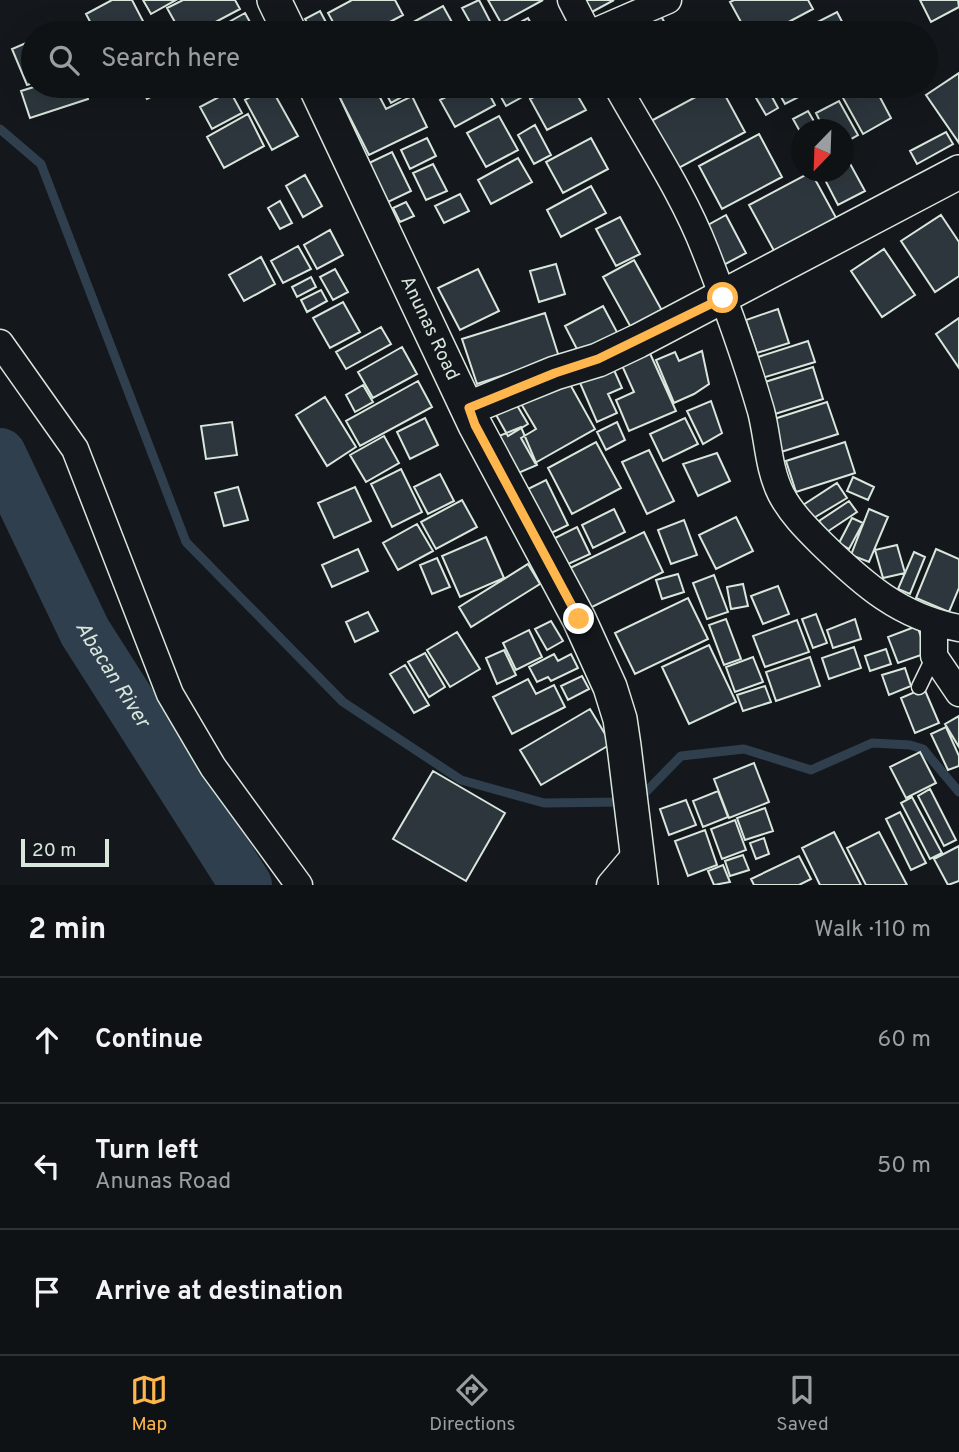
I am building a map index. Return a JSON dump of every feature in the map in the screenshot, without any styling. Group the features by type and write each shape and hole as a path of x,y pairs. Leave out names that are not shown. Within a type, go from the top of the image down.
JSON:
{"street":[{"path":"274,0 284,21"},
{"path":"571,0 583,21"},
{"path":"618,21 668,0"},
{"name":"Anunas Road","path":"321,98 475,425 579,619 610,687 620,719 638,859"},
{"path":"624,98 704,247 749,369 763,420 771,467 780,492 793,513 867,586 891,604 947,625 934,656 959,693"},
{"path":"469,408 555,373 598,359 723,298 959,172"},
{"path":"0,342 75,449 170,694 213,767 299,885"},
{"path":"610,885 638,859"}],"lane":[{"path":"919,687 934,656"}],"building":[{"path":"112,0 132,0 143,21 90,21 86,14"},
{"path":"143,0 176,0 151,14"},
{"path":"183,0 235,0 240,9 218,21 174,21 167,8"},
{"path":"352,0 395,0 403,15 392,21 332,21 328,13"},
{"path":"479,0 490,21 469,21 462,8"},
{"path":"488,0 543,0 505,21 500,21"},
{"path":"584,0 614,0 590,13"},
{"path":"808,0 813,9 790,21 740,21 730,2"},
{"path":"920,0 958,0 959,7 930,21"},
{"path":"443,6 451,21 415,21"},
{"path":"320,11 325,21 306,21 305,19"},
{"path":"659,12 664,21 643,21"},
{"path":"837,12 842,21 819,21"},
{"path":"245,13 249,21 231,21"},
{"path":"21,45 21,71 12,49"},
{"path":"959,73 959,143 928,98 938,98 938,87"},
{"path":"23,98 88,98 88,99 30,118"},
{"path":"217,98 234,98 242,113 212,129 200,107"},
{"path":"277,98 298,136 272,150 245,100"},
{"path":"340,98 380,98 386,109 413,98 427,127 369,155"},
{"path":"491,98 495,105 455,127 440,100"},
{"path":"502,98 520,98 506,106"},
{"path":"579,98 586,110 547,130 530,99"},
{"path":"694,98 727,98 745,132 677,169 651,121"},
{"path":"756,98 773,98 778,108 766,115"},
{"path":"782,98 797,98 785,104"},
{"path":"843,98 880,98 891,118 863,134"},
{"path":"839,101 849,119 819,119 816,113"},
{"path":"808,111 813,119 793,119"},
{"path":"248,114 264,146 224,168 207,137"},
{"path":"499,116 518,150 486,167 467,133"},
{"path":"535,125 551,155 534,164 518,135"},
{"path":"946,132 953,144 917,164 910,151"},
{"path":"759,134 782,177 722,209 699,166"},
{"path":"427,138 436,156 410,169 401,150"},
{"path":"591,138 608,169 563,193 546,162"},
{"path":"392,152 411,191 388,202 369,163"},
{"path":"518,158 532,182 491,204 478,180"},
{"path":"433,164 447,191 426,200 413,173"},
{"path":"854,171 865,191 838,205 826,182 854,182"},
{"path":"305,175 322,206 303,217 286,186"},
{"path":"792,182 816,182 840,225 778,258 749,205"},
{"path":"591,186 606,213 561,237 547,210"},
{"path":"460,194 469,211 444,223 435,206"},
{"path":"280,201 292,223 280,229 268,208"},
{"path":"406,202 414,216 400,222 393,208"},
{"path":"726,215 746,253 720,267 699,230"},
{"path":"941,215 959,242 959,276 935,292 901,241"},
{"path":"620,217 640,254 616,266 596,229"},
{"path":"330,230 343,255 317,269 304,245"},
{"path":"298,246 311,269 283,283 271,261"},
{"path":"884,249 915,295 882,317 851,271"},
{"path":"261,257 275,284 244,301 229,275"},
{"path":"634,260 665,316 634,333 603,277"},
{"path":"556,264 565,294 539,302 530,271"},
{"path":"335,269 348,292 333,300 320,277"},
{"path":"478,269 499,311 460,330 438,288"},
{"path":"311,277 316,287 297,297 292,287"},
{"path":"321,290 327,301 307,312 301,300"},
{"path":"343,302 360,332 330,348 313,318"},
{"path":"603,306 618,334 580,355 565,326"},
{"path":"778,309 789,343 757,353 746,320"},
{"path":"545,313 559,357 477,384 462,339"},
{"path":"959,318 959,368 936,334"},
{"path":"381,327 391,344 346,369 336,352"},
{"path":"808,341 815,362 762,378 755,358"},
{"path":"402,347 417,374 373,398 358,372"},
{"path":"648,349 676,411 629,431 616,400 634,392 620,361"},
{"path":"702,351 709,384 674,403 656,360 675,352 679,361"},
{"path":"610,361 622,388 608,394 617,413 597,422 577,376"},
{"path":"813,367 823,399 775,414 765,382"},
{"path":"566,377 595,429 535,463 521,438 536,429 520,402"},
{"path":"418,381 432,407 360,446 346,421"},
{"path":"363,385 373,402 355,412 346,395"},
{"path":"325,397 356,447 327,466 296,415"},
{"path":"711,401 722,433 703,444 687,411"},
{"path":"515,402 528,424 508,436 495,413"},
{"path":"827,402 838,434 781,452 771,420"},
{"path":"425,418 438,445 410,459 397,432"},
{"path":"685,418 698,444 663,461 650,434"},
{"path":"232,422 237,455 206,459 201,426"},
{"path":"617,422 625,440 606,450 597,432"},
{"path":"521,427 537,465 516,474 499,436"},
{"path":"384,436 399,463 366,482 350,455"},
{"path":"596,442 621,488 572,514 548,468"},
{"path":"845,442 855,473 796,492 786,461"},
{"path":"649,450 674,501 647,514 622,462"},
{"path":"717,453 730,481 698,496 683,464"},
{"path":"401,469 422,512 392,527 371,484"},
{"path":"440,474 454,501 428,514 414,487"},
{"path":"853,477 874,487 868,500 847,491"},
{"path":"546,480 568,525 545,536 522,492"},
{"path":"837,483 847,498 812,519 803,505"},
{"path":"238,487 248,520 224,526 215,493"},
{"path":"355,487 371,521 334,538 318,503"},
{"path":"462,500 477,527 436,549 421,522"},
{"path":"849,501 857,512 827,532 819,521"},
{"path":"614,509 625,532 593,548 582,525"},
{"path":"869,509 888,517 869,562 851,555"},
{"path":"736,517 753,551 716,569 699,535"},
{"path":"852,518 863,523 849,549 839,543"},
{"path":"684,520 697,555 671,564 658,530"},
{"path":"417,524 433,551 398,570 383,543"},
{"path":"577,527 590,554 564,566 551,540"},
{"path":"644,532 663,572 588,609 568,569"},
{"path":"486,537 504,578 460,597 442,556"},
{"path":"897,545 905,573 883,578 875,550"},
{"path":"358,549 368,571 332,587 322,565"},
{"path":"936,549 959,559 959,588 949,612 916,598"},
{"path":"914,552 925,557 910,594 898,589"},
{"path":"437,558 450,587 432,594 420,565"},
{"path":"528,564 540,584 471,627 459,607"},
{"path":"678,574 684,592 662,599 656,580"},
{"path":"714,575 728,612 707,619 693,583"},
{"path":"743,584 748,606 731,609 727,587"},
{"path":"778,586 789,614 763,624 751,596"},
{"path":"688,598 708,639 635,674 615,633"},
{"path":"368,612 378,631 355,642 346,622"},
{"path":"816,614 827,643 813,648 802,619"},
{"path":"726,619 741,659 724,665 709,625"},
{"path":"855,619 861,639 833,648 827,630"},
{"path":"797,620 809,652 765,667 753,636"},
{"path":"551,621 563,641 547,650 535,629"},
{"path":"917,626 927,653 898,663 888,637"},
{"path":"529,630 542,657 516,670 503,643"},
{"path":"457,632 480,669 450,687 427,650"},
{"path":"709,645 736,702 689,724 662,667"},
{"path":"854,647 861,668 829,679 822,658"},
{"path":"886,649 891,664 870,671 865,656"},
{"path":"504,650 516,675 497,684 486,658"},
{"path":"425,653 445,687 429,697 408,662"},
{"path":"554,654 558,661 571,654 578,668 551,681 548,677 537,682 529,667"},
{"path":"753,657 763,682 735,692 726,667"},
{"path":"810,657 820,686 776,701 766,672"},
{"path":"405,665 429,705 414,713 390,674"},
{"path":"905,668 911,686 889,695 882,675"},
{"path":"582,676 589,689 568,700 561,686"},
{"path":"528,679 536,694 554,685 565,707 512,734 493,697"},
{"path":"765,686 771,702 743,711 737,695"},
{"path":"924,688 939,723 915,733 901,698"},
{"path":"590,709 611,744 541,785 520,750"},
{"path":"959,716 959,747 945,724"},
{"path":"946,727 959,756 959,766 948,770 931,734"},
{"path":"920,752 936,783 906,798 890,767"},
{"path":"754,763 769,802 729,818 714,779"},
{"path":"433,771 505,813 466,881 393,839"},
{"path":"930,789 956,840 944,846 918,796"},
{"path":"718,791 728,817 703,827 693,801"},
{"path":"912,797 942,853 930,859 901,803"},
{"path":"686,800 696,825 669,835 660,809"},
{"path":"765,808 773,831 745,840 737,818"},
{"path":"900,812 926,863 911,870 886,819"},
{"path":"735,820 746,850 722,859 711,829"},
{"path":"705,830 717,865 688,876 675,841"},
{"path":"834,832 861,885 820,885 802,848"},
{"path":"879,832 907,885 866,885 847,848"},
{"path":"764,838 769,854 756,859 750,843"},
{"path":"959,846 959,881 948,885 934,859"},
{"path":"743,855 749,870 730,876 725,861"},
{"path":"799,856 811,879 799,885 754,885 751,879"},
{"path":"723,865 730,882 714,885 708,871"}],"waterway":[{"path":"0,129 41,164 186,542 343,702 461,780 544,803 625,802"},
{"name":"Abacan River","path":"0,454 85,632 246,885"},
{"path":"638,800 681,756 744,749 811,770 872,743 910,745 923,749 959,792"}],"route":[{"path":"579,619 475,425 469,408 555,373 598,359 723,298"}]}
